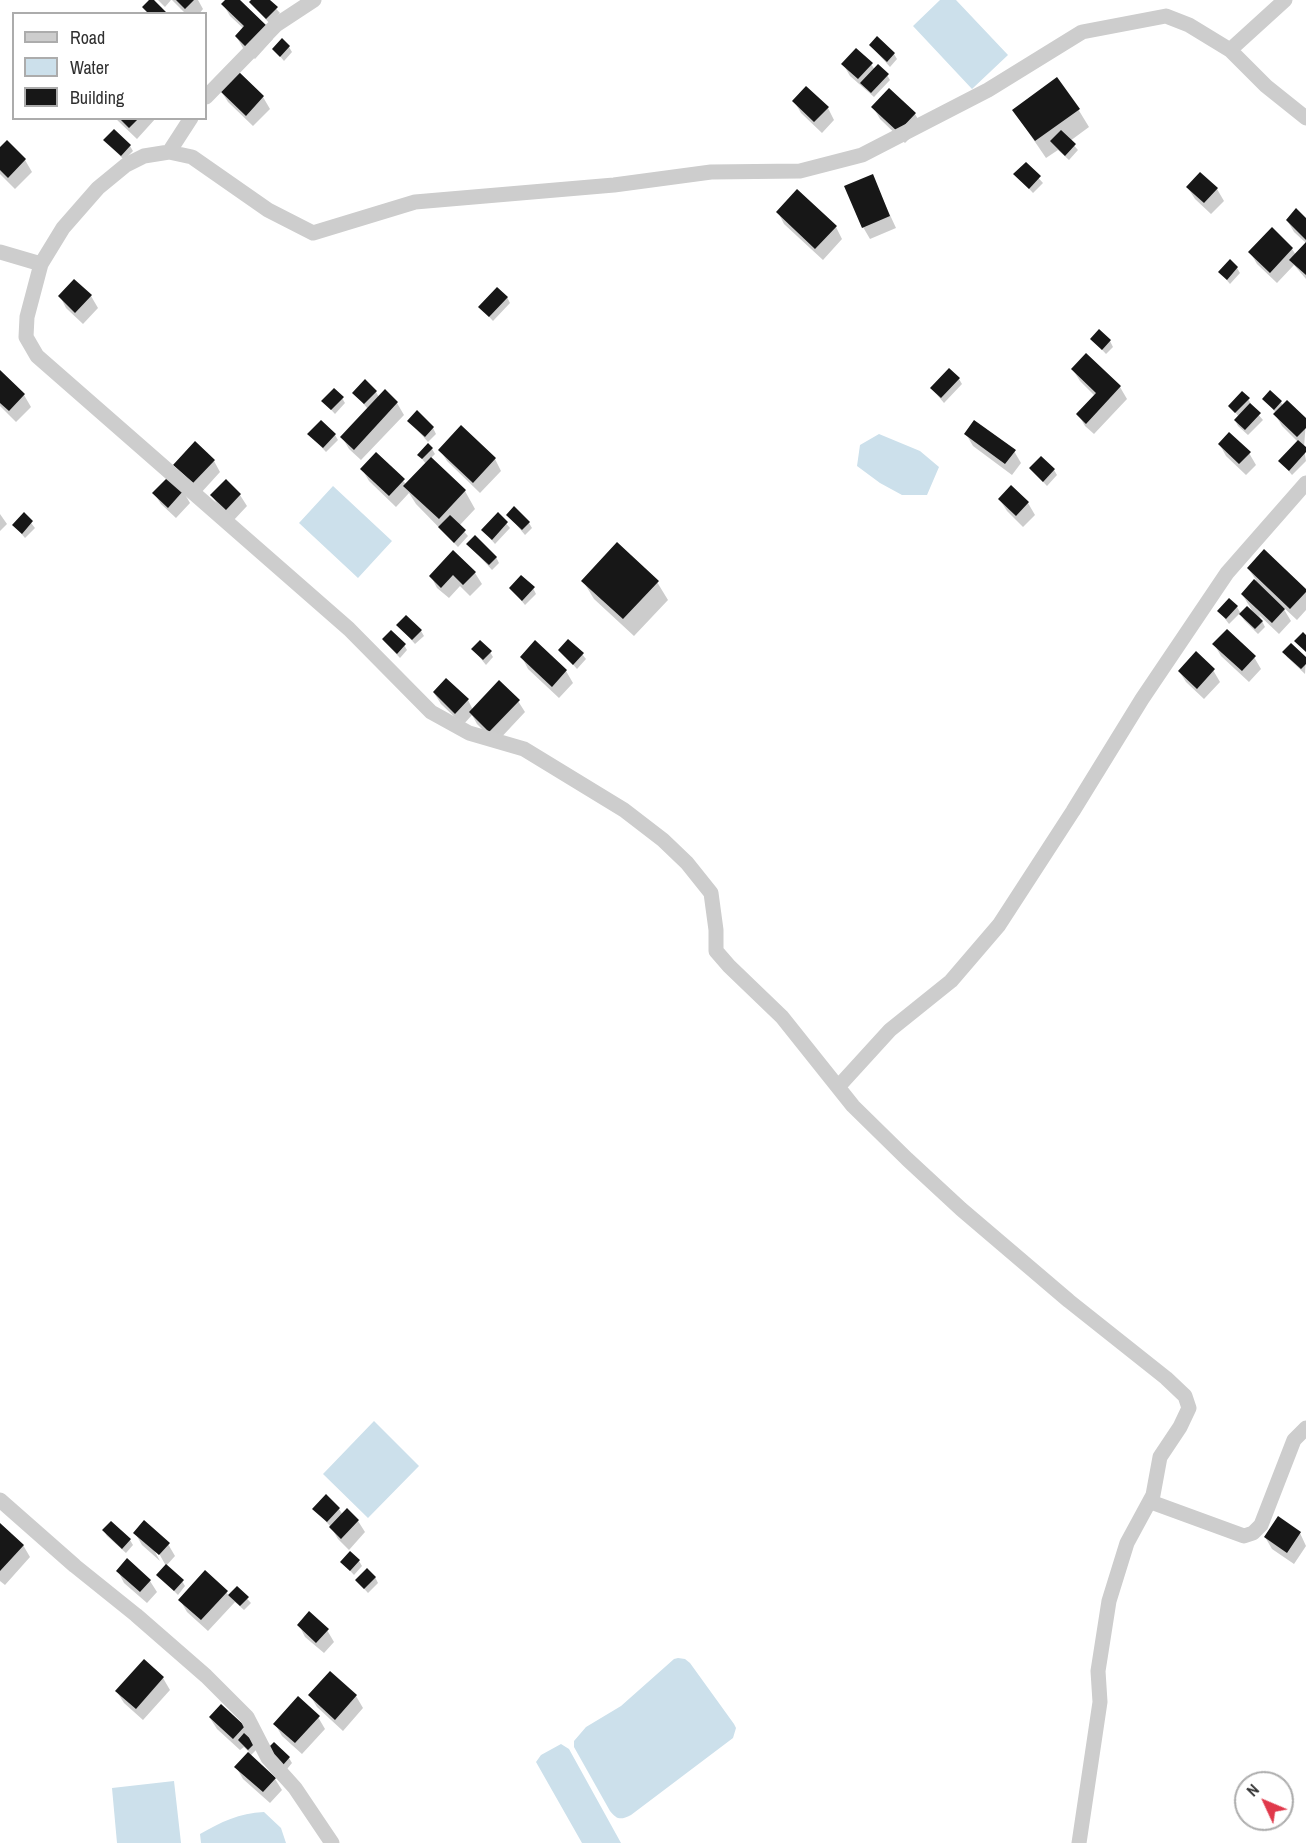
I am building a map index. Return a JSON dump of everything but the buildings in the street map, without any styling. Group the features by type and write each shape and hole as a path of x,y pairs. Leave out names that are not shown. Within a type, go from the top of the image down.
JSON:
{"street":[{"path":"207,96 276,25 314,0"},
{"path":"1230,50 1285,0"},
{"path":"1079,1843 1100,1701 1098,1671 1109,1601 1127,1543 1151,1502 1160,1457 1180,1427 1189,1408 1185,1396 962,1209 907,1159 838,1088 782,1017 716,951 717,930 711,893 687,863 663,840 624,810 524,750 469,733 431,712 349,628 37,356 26,337 27,317 42,264 63,228 98,188 126,165 144,156 169,152 192,157 268,210 312,233 415,202 614,185 711,172 800,171 862,155 988,90 1082,32 1166,16 1189,25 1230,50 1266,86 1306,118"},
{"path":"169,152 190,120"},
{"path":"0,252 42,264"},
{"path":"838,1088 890,1030 951,981 999,925 1142,699 1227,573 1306,483"},
{"path":"1151,1502 1244,1536 1252,1533 1261,1526 1294,1440 1306,1428"},
{"path":"0,1500 206,1676 246,1717 268,1758 295,1788 332,1843"}],"water":[{"path":"940,0 956,0 1008,55 972,89 913,26"},
{"path":"879,434 920,451 939,467 927,495 902,495 880,483 857,466 860,445"},
{"path":"333,486 392,541 358,578 299,523"},
{"path":"374,1421 419,1466 368,1518 323,1474"},
{"path":"678,1658 690,1663 734,1724 736,1728 733,1738 631,1815 617,1818 610,1811 574,1747 574,1741 586,1727 621,1706 674,1659"},
{"path":"561,1744 569,1749 621,1843 582,1843 536,1762 541,1755"},
{"path":"174,1781 181,1843 117,1843 112,1788"},
{"path":"264,1812 281,1828 286,1843 201,1843 200,1834 215,1826 238,1816"}]}
